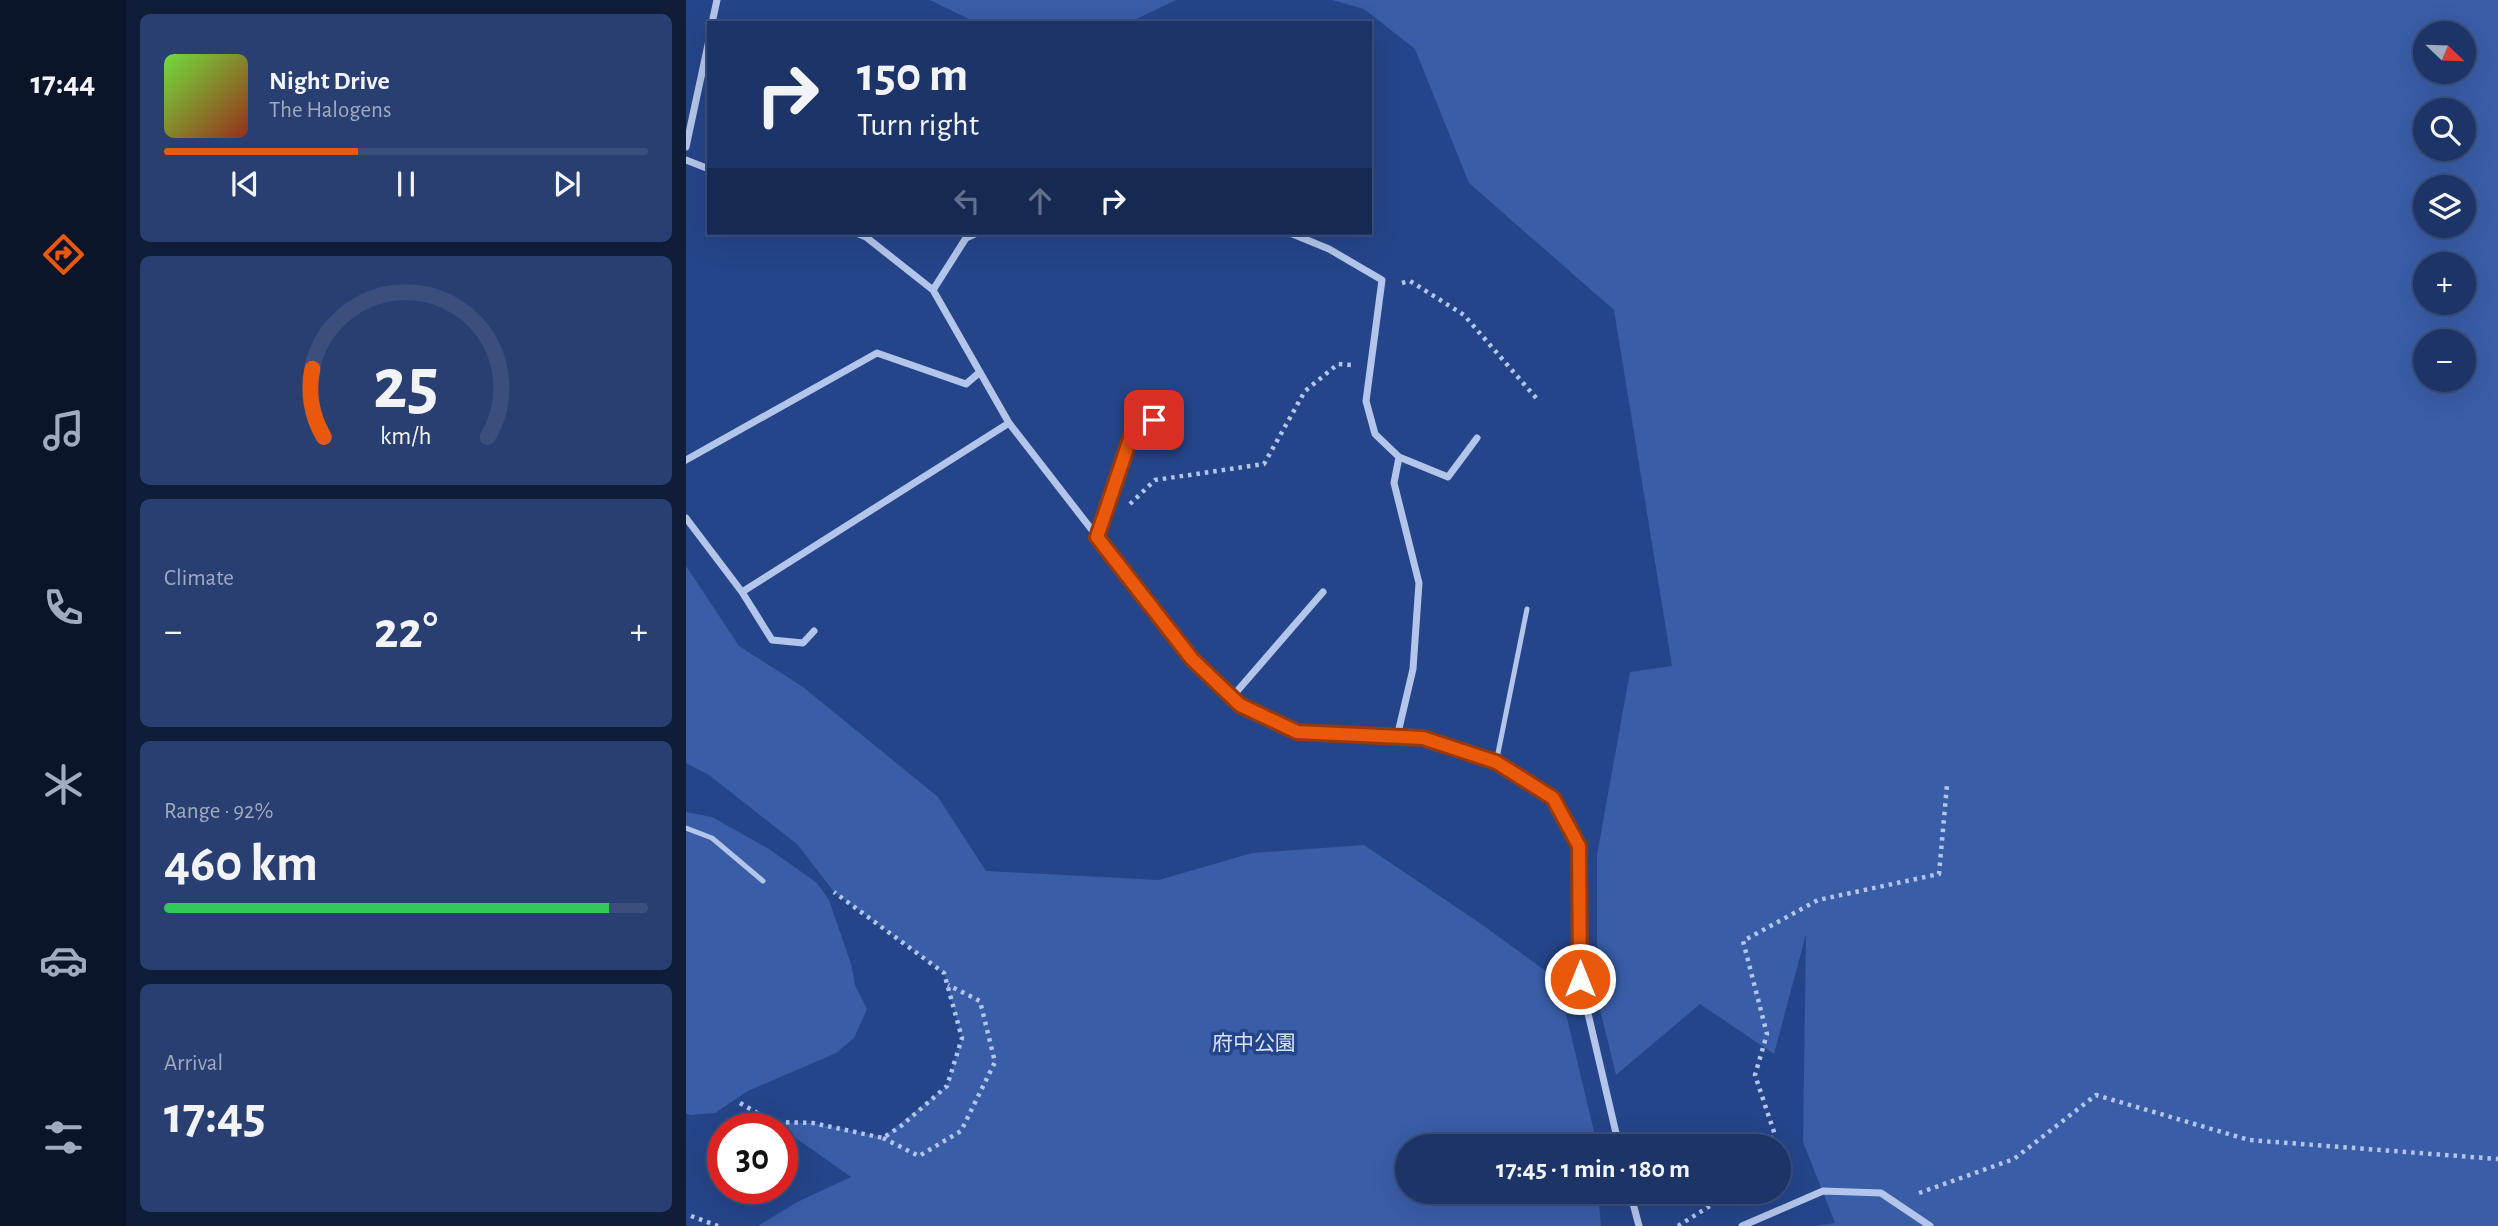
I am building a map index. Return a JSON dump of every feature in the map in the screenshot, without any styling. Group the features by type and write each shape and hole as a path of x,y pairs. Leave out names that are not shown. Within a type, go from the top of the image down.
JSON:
{"street":[{"path":"712,21 717,0"},
{"path":"686,147 707,49"},
{"path":"686,159 707,168"},
{"path":"861,235 933,290 1009,423 1192,659 1240,705 1297,732 1423,738 1496,762 1553,798 1579,846 1580,979 1616,1134"},
{"path":"933,290 965,238 972,235"},
{"path":"1295,235 1329,248 1382,280 1366,401 1375,434 1399,457 1448,477 1477,438"},
{"path":"686,460 877,353 966,384 980,372"},
{"path":"1097,537 1133,430 1154,420"},
{"path":"742,592 1009,423"},
{"path":"1397,737 1413,669 1419,583 1394,483 1399,457"},
{"path":"686,518 742,592 772,640 803,643 814,631"},
{"path":"1232,697 1323,592"},
{"path":"1742,1226 1823,1191 1881,1193 1930,1226"},
{"path":"1633,1204 1639,1226"}],"lane":[{"path":"1496,762 1527,609"},
{"path":"686,828 712,838 763,881"}],"path":[{"path":"1381,289 1410,281 1464,315 1537,399"},
{"path":"1126,509 1155,480 1264,464 1305,391 1338,364 1370,367"},
{"path":"1775,1134 1755,1075 1767,1034 1743,942 1818,900 1939,874 1947,785"},
{"path":"834,892 944,973 962,1038 947,1086 883,1138"},
{"path":"740,1103 773,1122 813,1123 883,1138 919,1156 961,1131 995,1062 980,1001 947,985"},
{"path":"1895,1202 2014,1158 2096,1095 2249,1140 2498,1159"},
{"path":"1678,1226 1714,1204"},
{"path":"691,1216 718,1226"}],"green space":[{"path":"930,0 1176,0 1132,21 973,21"},
{"path":"1332,0 2498,0 2498,1226 1816,1226 1835,1223 1803,1142 1806,934 1774,1054 1700,1004 1616,1075 1597,997 1597,855 1630,672 1672,666 1614,310 1469,183 1415,49 1364,9"},
{"name":"府中公園","path":"686,566 739,646 803,687 938,797 986,871 1159,880 1252,853 1364,845 1558,980 1594,1132 1395,1134 1395,1204 1599,1204 1601,1226 758,1226 798,1204 798,1202 851,1177 798,1140 798,1123 813,1123 883,1137 947,1086 962,1038 944,973 834,892 798,845 709,775 686,763"},
{"path":"686,812 712,817 769,849 817,883 829,900 851,964 855,985 867,1009 854,1038 836,1053 748,1091 715,1113 686,1113"}],"route":[{"path":"1154,420 1133,430 1097,537 1192,659 1240,705 1297,732 1423,738 1496,762 1553,798 1579,846 1580,979"}]}
